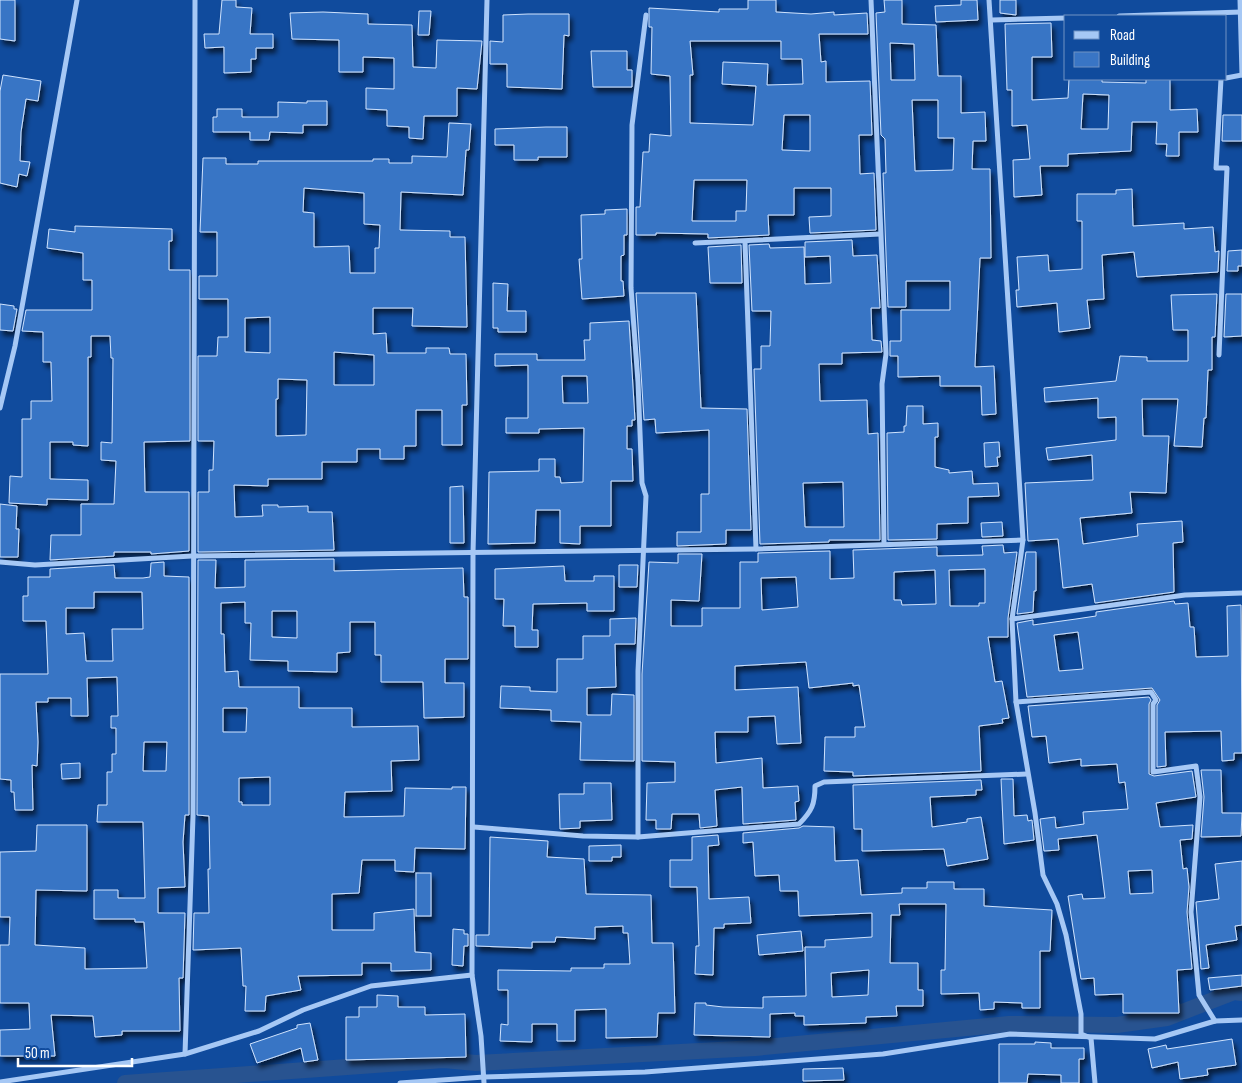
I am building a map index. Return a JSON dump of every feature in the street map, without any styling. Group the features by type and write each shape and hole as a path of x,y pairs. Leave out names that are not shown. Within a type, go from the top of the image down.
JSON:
{"street":[{"path":"0,408 15,346 77,0"},
{"path":"185,1054 193,816 192,556 195,0"},
{"path":"484,1080 481,1036 472,975 474,827 473,554 487,0"},
{"path":"872,0 886,354 882,384 884,544"},
{"path":"990,0 1023,540 1012,619 1016,702 1043,875 1056,904 1066,935 1081,1014 1081,1034 1091,1038"},
{"path":"1227,78 1242,75 1240,0"},
{"path":"1150,15 1241,12"},
{"path":"638,837 638,689 646,496 642,483 638,382 631,288 632,125 646,15"},
{"path":"992,20 1064,18"},
{"path":"1219,355 1227,168 1216,168 1220,80"},
{"path":"695,243 880,234"},
{"path":"745,242 756,549"},
{"path":"0,562 35,565 192,556 756,549 1023,540"},
{"path":"1012,619 1184,595 1242,594"},
{"path":"1016,702 1151,692 1156,700 1153,704 1153,772 1196,766 1200,797 1191,912 1199,995 1215,1021"},
{"path":"474,827 583,836 638,837 799,824 812,811 816,802 816,786 824,782 1027,774"},
{"path":"0,1082 185,1054 259,1031 302,1010 371,986 472,975"},
{"path":"400,1083 645,1072 883,1054 1010,1034 1155,1039 1215,1021 1242,1020"},
{"path":"1091,1038 1095,1083"}],"building":[{"path":"0,0 15,0 15,41 0,39"},
{"path":"222,0 236,0 236,7 252,8 250,34 273,34 273,48 256,48 256,59 251,59 251,72 224,73 224,47 205,48 204,34 219,34"},
{"path":"748,0 776,0 776,12 811,14 834,12 834,15 867,13 868,34 819,34 821,62 826,61 826,82 870,81 872,135 859,135 860,174 874,173 876,230 810,233 809,217 831,216 831,188 794,188 794,215 768,215 769,235 708,238 708,234 656,233 656,235 636,235 636,207 640,207 643,152 649,152 650,134 671,136 670,76 651,74 652,27 649,27 649,8 719,12 719,9 748,9","holes":["690,41 781,41 781,59 802,59 803,84 767,85 768,64 723,62 722,84 756,86 753,125 690,123 690,75 693,75","784,115 810,115 810,151 782,150","694,180 747,180 746,211 736,211 736,221 692,221"]},
{"path":"884,0 902,0 902,24 936,25 938,76 961,76 961,113 985,112 986,141 973,141 972,169 990,169 991,258 980,258 975,367 994,366 996,414 982,415 981,386 940,386 940,376 898,377 898,356 890,356 890,341 901,341 901,310 950,310 950,281 906,281 906,307 888,307 883,173 886,173 885,139 881,135 876,13 885,12","holes":["890,43 914,44 915,80 891,80","912,100 938,100 938,138 954,138 953,170 915,171"]},
{"path":"961,0 977,0 978,20 936,22 935,6 961,5"},
{"path":"1000,0 1016,0 1016,15 1000,13"},
{"path":"419,11 431,11 429,35 418,35"},
{"path":"290,13 368,14 368,24 412,25 413,67 436,68 437,40 482,41 477,89 457,88 457,116 424,116 423,139 409,138 409,127 387,126 387,110 366,109 366,88 394,89 394,58 363,57 363,72 339,72 339,40 292,39"},
{"path":"569,14 569,36 564,35 562,89 507,87 507,64 490,64 490,41 503,42 503,15"},
{"path":"1051,23 1052,57 1032,57 1032,100 1068,98 1069,80 1146,83 1146,80 1170,80 1170,110 1197,109 1198,132 1179,132 1179,156 1166,156 1167,144 1156,144 1157,122 1132,122 1131,151 1068,154 1068,166 1040,166 1042,195 1014,197 1013,160 1030,159 1027,125 1012,126 1012,90 1007,90 1005,24","holes":["1083,94 1109,95 1108,129 1081,129"]},
{"path":"591,51 627,51 627,70 632,70 632,87 593,87"},
{"path":"3,75 41,81 38,101 26,99 21,132 20,161 30,162 27,176 19,174 17,187 0,183 0,91"},
{"path":"307,101 327,101 327,125 303,125 303,133 270,132 269,140 250,140 250,132 213,132 213,117 217,117 217,109 242,109 242,117 278,117 278,102 307,103"},
{"path":"1223,115 1242,115 1242,141 1222,141"},
{"path":"449,123 471,124 469,150 466,150 463,195 401,192 400,230 450,231 450,237 465,237 467,327 412,326 413,308 373,308 373,334 386,333 387,353 426,353 426,348 449,348 450,354 466,354 467,405 462,405 462,445 442,445 442,410 416,410 416,446 404,446 404,459 380,459 380,449 357,449 357,462 322,462 322,479 268,479 268,486 234,485 235,517 263,516 262,505 278,505 278,507 308,506 308,512 332,512 334,550 198,552 198,492 209,492 209,470 213,470 214,441 198,441 198,356 217,356 218,337 228,337 228,299 199,299 199,276 217,276 217,232 200,232 203,158 226,158 226,164 258,164 258,161 373,161 373,159 389,159 389,163 412,163 412,156 447,157","holes":["304,188 364,193 364,224 380,225 379,248 375,248 375,273 350,273 349,246 314,247 314,213 303,212","270,317 270,353 245,352 245,318","334,352 374,355 374,385 334,385","278,379 307,380 306,435 276,436 276,399 278,399"]},
{"path":"567,127 567,157 538,157 538,160 514,160 514,145 495,145 495,129"},
{"path":"1132,189 1133,226 1184,223 1184,229 1213,227 1215,252 1219,251 1218,272 1137,277 1134,252 1102,255 1104,299 1087,300 1090,328 1059,332 1057,303 1017,307 1016,290 1019,290 1017,257 1048,255 1049,271 1082,269 1082,221 1077,221 1077,194 1116,194 1116,190"},
{"path":"627,209 627,235 624,235 624,255 621,256 621,281 623,281 624,296 582,299 579,259 582,259 581,215 605,214 605,210"},
{"path":"75,226 172,229 172,241 169,241 169,270 190,270 190,441 144,442 145,492 189,492 189,551 151,554 151,552 114,552 114,556 50,560 51,535 81,535 81,504 114,504 116,461 101,460 101,442 112,443 113,358 111,358 110,336 91,336 91,357 88,357 88,446 73,445 73,442 50,442 50,479 88,480 88,500 47,499 47,505 9,503 10,476 22,477 22,419 31,419 31,401 52,401 51,362 43,362 43,332 22,331 26,310 92,310 92,280 83,280 83,253 47,248 49,229 75,232"},
{"path":"852,240 853,256 877,255 880,308 871,308 872,340 881,341 882,352 842,353 842,364 819,364 820,401 867,400 868,434 878,433 880,540 829,540 829,542 760,544 754,369 761,369 761,346 770,346 771,311 752,311 749,245 769,244 770,248 804,247 805,284 831,283 830,256 805,257 805,242","holes":["843,482 844,527 805,527 803,483"]},
{"path":"741,245 742,283 710,283 708,247"},
{"path":"1242,250 1242,266 1238,266 1238,271 1227,271 1228,251"},
{"path":"493,283 508,284 507,311 526,311 526,332 498,332 498,328 493,328"},
{"path":"636,293 696,293 701,408 747,409 751,530 726,530 726,544 677,546 677,532 701,532 701,494 709,494 709,430 656,433 655,419 644,420"},
{"path":"1217,294 1215,337 1212,337 1212,370 1208,370 1206,418 1204,418 1202,447 1174,446 1178,399 1142,399 1143,436 1169,436 1166,493 1130,492 1132,513 1080,518 1083,544 1138,536 1137,524 1182,521 1183,542 1173,543 1174,592 1095,603 1092,584 1063,588 1058,539 1028,541 1025,483 1093,480 1092,455 1048,460 1046,448 1116,440 1116,417 1098,418 1098,398 1045,402 1044,388 1116,381 1120,356 1147,357 1147,361 1188,361 1188,330 1173,330 1171,295"},
{"path":"1226,294 1242,294 1242,336 1224,337"},
{"path":"0,304 14,306 14,309 17,309 13,331 0,330"},
{"path":"629,321 635,420 632,420 632,426 627,426 627,449 632,449 633,481 611,481 611,526 580,526 580,544 560,543 560,510 536,510 535,543 488,544 489,472 539,471 539,459 555,459 555,477 560,477 561,483 583,482 584,428 539,429 539,433 506,433 506,418 528,418 528,365 495,366 495,354 537,354 537,360 585,360 584,340 590,340 590,323","holes":["562,376 587,376 588,403 563,403"]},
{"path":"907,406 923,406 923,424 938,423 938,437 935,437 935,467 949,470 949,473 972,471 973,484 998,483 999,496 968,497 968,523 937,524 937,539 888,540 887,433 904,432"},
{"path":"999,442 1000,457 997,457 998,466 985,467 984,443"},
{"path":"463,486 464,543 450,543 450,487"},
{"path":"0,504 17,506 16,529 19,529 18,557 0,557"},
{"path":"1002,522 1003,536 982,537 981,523"},
{"path":"1003,545 1004,553 1017,552 1008,618 1008,637 988,637 995,682 1002,681 1009,718 1002,719 1003,723 979,726 981,771 853,776 853,772 824,771 825,737 855,737 855,727 865,727 859,685 853,686 853,683 809,688 806,662 735,666 735,690 798,687 801,743 777,744 775,716 748,717 748,732 715,732 716,763 762,758 763,788 798,786 799,801 795,802 796,820 743,824 742,787 715,790 717,826 700,828 699,814 672,814 671,829 656,829 656,820 646,820 647,783 675,782 675,762 642,761 642,674 649,562 678,563 678,554 702,554 699,601 671,600 671,626 702,626 702,608 740,608 740,562 758,562 758,553 830,551 830,579 854,578 853,550 937,547 937,556 983,555 982,546","holes":["985,569 985,603 979,603 979,606 950,606 949,570","935,570 936,604 902,605 901,600 894,600 894,572","796,577 798,607 762,610 761,578"]},
{"path":"1026,552 1036,552 1036,591 1034,591 1033,612 1017,614"},
{"path":"334,559 334,571 463,568 464,597 468,597 468,659 445,659 445,683 464,683 464,717 424,718 423,682 381,682 381,655 375,655 375,622 350,622 350,652 337,653 337,672 288,671 288,661 250,660 251,623 245,623 245,602 221,603 221,634 224,634 225,672 238,671 239,687 299,687 299,708 352,708 352,727 418,726 419,760 391,761 392,791 345,792 344,817 404,816 405,788 452,789 452,787 466,787 465,849 415,848 414,872 395,871 395,860 362,860 359,893 332,894 332,930 374,930 374,913 414,909 415,952 431,953 431,970 391,971 391,963 362,963 362,975 298,976 301,990 266,996 265,1011 245,1011 246,986 243,986 241,948 193,950 194,913 209,913 208,869 210,869 209,816 197,815 198,560 216,560 215,588 245,587 245,560","holes":["272,611 297,611 297,638 272,637","223,708 247,708 246,732 223,732","270,777 270,805 242,805 242,802 239,802 239,778"]},
{"path":"164,562 164,576 189,577 189,815 185,815 183,842 185,887 158,888 158,913 185,913 183,978 179,978 180,1031 122,1031 122,1035 95,1037 93,1016 51,1015 55,1056 0,1056 0,1030 30,1029 29,1003 0,1003 0,945 9,945 10,917 0,917 0,852 36,851 37,825 87,825 87,891 36,890 35,945 85,948 85,969 147,968 144,922 135,922 135,919 94,919 94,890 118,890 118,898 145,898 143,822 97,822 98,805 107,805 107,772 112,772 112,754 116,754 116,728 111,728 111,716 118,716 117,677 87,678 88,716 71,716 71,698 48,698 48,702 36,702 38,742 37,766 32,765 33,810 15,810 14,792 11,792 11,780 0,779 0,674 48,674 46,621 23,621 23,596 28,596 28,577 50,577 50,569 114,565 115,578 143,578 150,577 151,563","holes":["94,592 142,592 143,629 112,629 113,661 86,661 84,633 66,634 66,608 94,608","144,742 167,742 166,771 143,771"]},
{"path":"619,565 638,565 637,587 619,587"},
{"path":"564,566 565,581 594,581 594,576 614,576 614,611 587,611 587,603 533,604 532,630 538,630 538,647 515,647 515,626 503,626 504,599 495,599 495,569"},
{"path":"1174,601 1175,604 1188,603 1190,627 1194,627 1196,657 1228,656 1227,606 1241,605 1242,753 1234,753 1234,760 1222,761 1221,731 1165,732 1166,766 1157,767 1157,705 1160,700 1152,688 1027,697 1017,623 1033,620 1033,625 1096,616 1096,612","holes":["1078,632 1083,669 1059,671 1054,635"]},
{"path":"636,618 635,644 615,644 616,687 587,688 587,715 611,715 612,694 634,695 634,761 580,760 581,722 551,721 551,710 500,708 501,686 530,687 530,691 557,692 557,659 583,659 583,636 610,636 610,619"},
{"path":"1149,697 1151,700 1149,704 1149,774 1154,776 1192,771 1196,797 1156,803 1160,827 1193,825 1192,839 1180,840 1183,869 1187,868 1189,887 1187,912 1192,969 1177,970 1179,1013 1123,1013 1123,994 1095,995 1094,978 1081,979 1068,896 1082,894 1083,899 1105,898 1097,835 1058,839 1059,850 1044,851 1040,819 1055,817 1056,828 1084,824 1083,812 1128,809 1125,782 1119,783 1117,764 1081,766 1081,759 1049,763 1046,736 1032,737 1028,706","holes":["1152,870 1153,893 1130,894 1128,871"]},
{"path":"80,763 80,778 62,779 61,764"},
{"path":"1201,770 1221,770 1222,813 1242,813 1241,836 1201,837 1204,797"},
{"path":"1001,779 1013,779 1014,816 1027,815 1028,821 1032,820 1034,840 1004,844"},
{"path":"981,780 982,790 976,790 976,795 930,797 932,827 967,822 967,819 981,817 988,859 947,866 944,849 862,851 862,829 854,829 853,785"},
{"path":"584,783 611,783 612,820 580,821 580,828 560,829 559,794 584,794"},
{"path":"803,826 834,827 835,861 858,860 861,895 902,893 902,888 927,888 927,882 954,882 954,889 984,889 984,906 1052,910 1050,951 1040,951 1040,1008 1022,1008 1022,1003 994,1002 994,1009 980,1010 979,993 941,994 941,970 945,970 946,904 899,904 900,915 891,915 890,963 918,963 918,990 923,990 923,1006 896,1006 897,1016 866,1017 866,1023 804,1025 804,1016 795,1016 795,1013 770,1014 770,1037 694,1035 695,1003 706,1003 706,1005 723,1007 763,1008 763,997 806,996 805,947 825,947 825,940 872,937 872,913 799,916 798,891 780,891 779,875 755,876 753,842 743,843 743,833 799,828","holes":["869,970 868,995 832,997 831,973"]},
{"path":"718,835 719,845 708,846 709,899 749,897 751,923 724,924 724,928 714,928 713,975 695,974 696,946 699,946 697,887 670,887 670,860 692,860 692,837"},
{"path":"490,837 548,841 547,857 584,859 586,894 651,895 652,943 673,943 675,1013 658,1013 657,1037 606,1038 606,1009 575,1010 575,1041 557,1041 557,1024 532,1024 532,1042 500,1041 501,1024 508,1025 508,990 498,990 498,970 571,971 571,968 604,968 604,964 630,964 628,933 623,933 623,926 595,927 595,939 556,937 555,942 532,942 532,948 476,946 476,935 489,935"},
{"path":"621,845 621,857 612,857 612,861 589,861 589,846"},
{"path":"1242,861 1242,925 1235,926 1237,940 1206,945 1209,968 1201,969 1196,902 1219,899 1215,864"},
{"path":"416,873 431,873 431,916 416,916"},
{"path":"453,929 464,930 464,934 468,934 468,946 464,946 463,966 452,965"},
{"path":"801,931 803,951 759,955 757,935"},
{"path":"1242,975 1242,986 1210,990 1208,978"},
{"path":"377,995 398,996 398,1007 425,1007 425,1015 465,1014 466,1057 346,1060 346,1017 359,1017 359,1007 377,1007"},
{"path":"310,1023 318,1060 304,1062 301,1048 257,1063 250,1044 297,1028 297,1025"},
{"path":"1232,1039 1236,1065 1207,1069 1208,1075 1180,1079 1178,1062 1152,1068 1148,1049 1166,1045 1167,1049"},
{"path":"1035,1042 1051,1043 1051,1048 1084,1048 1084,1059 1079,1059 1079,1083 1061,1083 1061,1075 1028,1074 1027,1083 999,1083 999,1044 1035,1044"},
{"path":"843,1068 844,1080 803,1081 803,1069"}],"waterway":[{"path":"125,1083 444,1060 476,1063 755,1048 1009,1024 1117,1025 1167,1018 1234,992 1242,993"}]}
